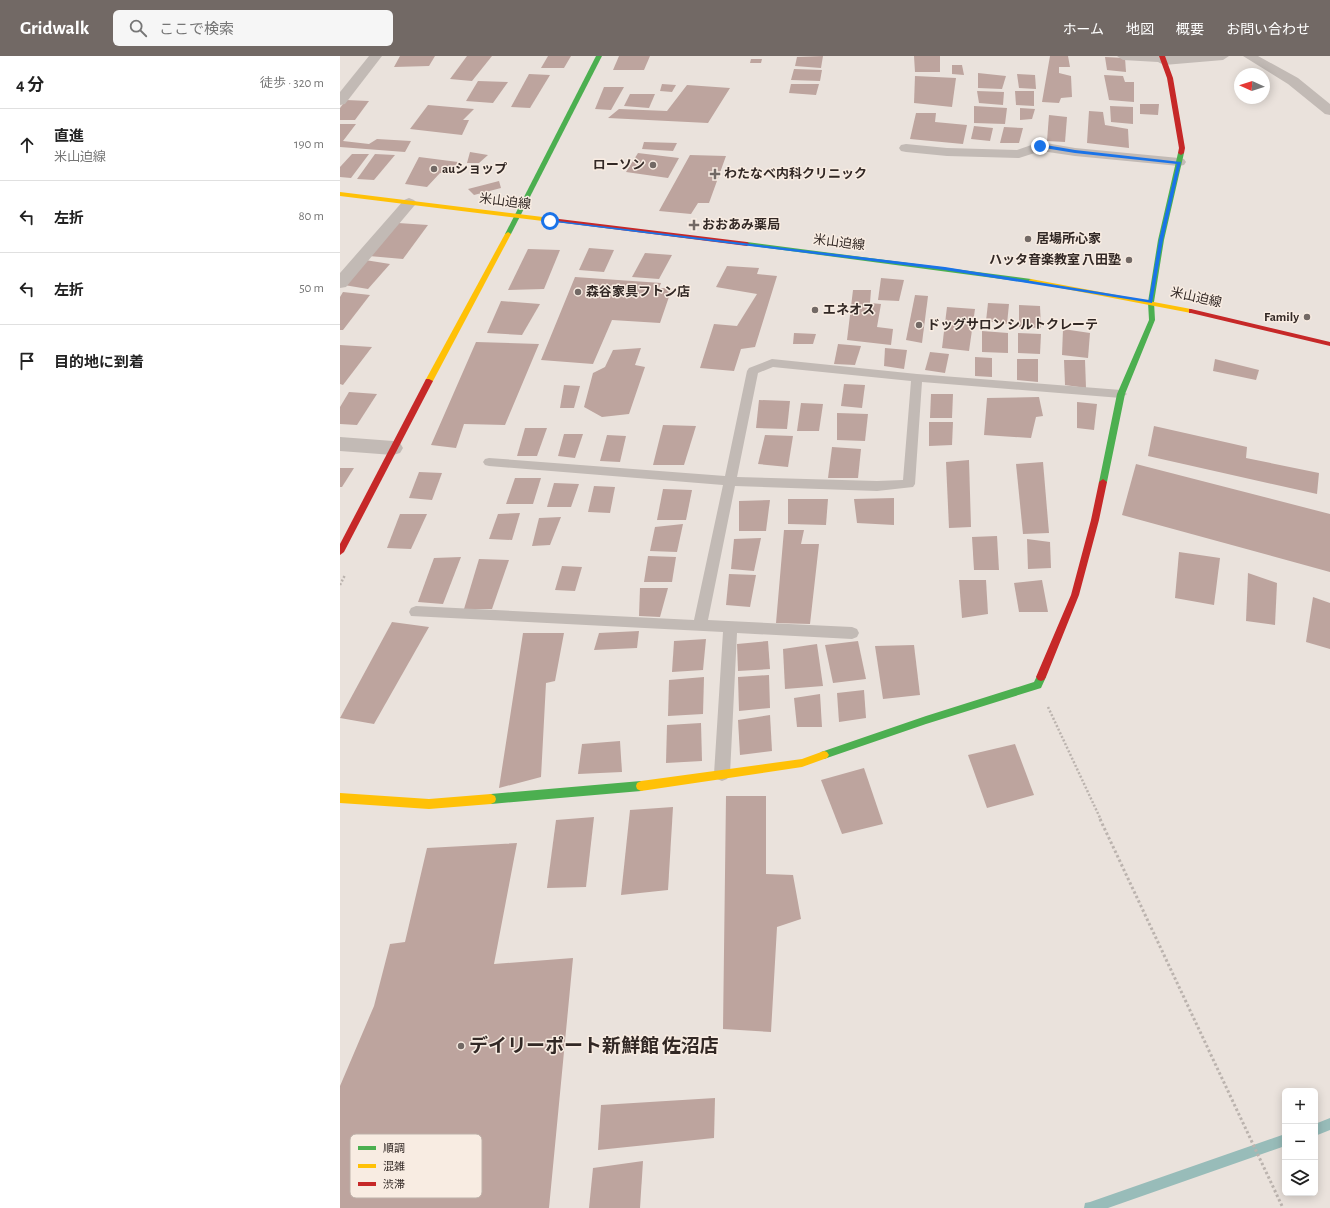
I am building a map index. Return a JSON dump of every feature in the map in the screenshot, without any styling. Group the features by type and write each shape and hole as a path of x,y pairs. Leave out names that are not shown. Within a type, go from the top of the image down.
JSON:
{"street":[{"path":"340,101 376,56"},
{"path":"340,552 393,448 517,217 599,56"},
{"path":"1123,56 1163,58 1223,56"},
{"path":"1249,56 1293,81 1330,111"},
{"path":"340,798 429,804 634,787 802,763 926,720 1038,685 1075,596 1095,520 1121,394 1152,320 1151,302 1161,240 1182,148 1170,78 1163,58"},
{"path":"906,148 947,152 1019,154 1040,146 1075,152 1179,162"},
{"name":"米山迫線","path":"340,194 517,217 952,269 1151,302 1230,319 1330,344"},
{"path":"340,283 409,203"},
{"path":"340,444 393,448"}],"lane":[{"path":"700,625 753,371 772,363 917,378 1121,394"},
{"path":"489,462 729,481 876,486 909,484 917,378"},
{"path":"416,612 852,633"},
{"path":"722,774 730,627"}],"path":[{"path":"1038,685 1284,1208"}],"building":[{"path":"400,56 435,56 429,66 394,67"},
{"path":"467,56 492,56 472,81 450,79"},
{"path":"548,56 571,56 564,68 541,68"},
{"path":"619,56 650,56 644,70 613,70"},
{"path":"823,56 821,68 795,66 797,57"},
{"path":"914,56 940,56 940,72 915,72"},
{"path":"1050,56 1068,56 1070,67 1059,67 1059,73 1071,76 1072,97 1061,98 1059,103 1042,102"},
{"path":"1105,57 1125,58 1126,72 1107,70"},
{"path":"751,59 762,59 761,63 750,63"},
{"path":"952,65 962,65 964,75 952,74"},
{"path":"794,69 822,70 820,81 791,80"},
{"path":"978,73 1006,76 1002,89 978,88"},
{"path":"529,74 550,75 530,108 511,107"},
{"path":"1017,74 1035,75 1036,89 1019,88"},
{"path":"1104,75 1123,76 1125,82 1134,82 1134,102 1109,100"},
{"path":"915,76 956,78 952,107 914,103"},
{"path":"478,81 508,82 493,103 466,101"},
{"path":"662,84 676,85 672,92 660,91"},
{"path":"791,84 819,84 816,95 789,93"},
{"path":"687,85 730,88 708,123 608,118 619,109 667,111"},
{"path":"604,87 624,87 611,110 595,109"},
{"path":"977,91 1004,92 1003,105 979,103"},
{"path":"1015,91 1034,91 1034,106 1016,105"},
{"path":"630,94 655,94 649,108 624,106"},
{"path":"346,100 369,101 355,120 340,120 340,108"},
{"path":"1140,104 1159,104 1158,115 1140,114"},
{"path":"428,105 474,109 463,120 469,120 462,135 410,129"},
{"path":"974,106 1007,108 1005,124 974,123"},
{"path":"1110,106 1133,107 1133,124 1111,122"},
{"path":"1020,108 1035,109 1032,119 1020,120"},
{"path":"1089,111 1103,112 1105,125 1128,129 1129,148 1087,143"},
{"path":"916,113 936,113 935,122 967,125 963,144 910,139"},
{"path":"1049,115 1067,117 1065,142 1047,141"},
{"path":"340,124 356,124 343,141 369,144 377,139 411,141 405,152 340,147"},
{"path":"974,126 993,128 990,141 971,139"},
{"path":"1004,127 1023,128 1019,143 1000,143"},
{"path":"644,142 677,143 673,151 642,149"},
{"path":"470,152 488,155 479,163 467,163"},
{"name":"ローソン","path":"638,153 679,158 668,178 626,172"},
{"path":"352,154 369,154 351,178 340,177 340,167"},
{"path":"375,154 395,155 374,180 357,179"},
{"path":"690,155 726,156 709,203 698,203 691,214 659,211"},
{"path":"419,157 458,162 453,172 440,173 427,187 405,184"},
{"path":"499,181 501,188 474,195 468,189"},
{"path":"398,223 428,225 403,259 369,256"},
{"path":"589,248 614,250 604,272 579,270"},
{"path":"528,249 560,250 544,289 508,290"},
{"path":"645,253 672,255 659,279 632,277"},
{"path":"365,260 390,264 368,289 344,285"},
{"path":"727,266 759,268 757,274 777,276 755,347 741,349 734,371 700,368 714,324 737,326 757,294 716,287"},
{"path":"575,277 661,283 659,288 672,288 660,323 612,320 593,364 541,360"},
{"path":"881,278 904,280 899,301 878,300"},
{"path":"853,290 871,290 870,303 881,304 877,327 893,329 891,345 847,340"},
{"path":"343,292 370,295 343,330 340,330 340,297"},
{"path":"915,295 928,296 922,343 906,340"},
{"path":"501,301 540,304 522,335 487,333"},
{"path":"988,303 1009,304 1007,324 986,321"},
{"path":"1019,305 1040,306 1041,328 1019,327"},
{"path":"947,307 975,309 969,351 942,348"},
{"path":"1063,329 1090,333 1088,358 1062,355"},
{"path":"982,331 1008,333 1008,353 982,352"},
{"path":"794,333 816,334 813,344 793,344"},
{"path":"1018,333 1041,334 1040,354 1018,353"},
{"path":"476,342 539,344 505,425 464,424 456,448 431,445"},
{"path":"838,344 861,346 855,365 834,364"},
{"path":"340,345 372,347 343,385 340,384"},
{"path":"641,348 635,365 645,367 629,414 602,417 584,407 593,373 605,367 613,350"},
{"path":"885,348 907,350 904,369 884,366"},
{"path":"930,352 949,354 945,373 925,370"},
{"path":"975,357 992,358 992,377 975,376"},
{"path":"1017,359 1038,359 1038,382 1017,380"},
{"path":"1215,359 1259,370 1256,380 1213,371"},
{"path":"1064,360 1085,360 1086,388 1065,385"},
{"path":"844,384 865,385 862,408 841,406"},
{"path":"564,385 580,386 574,408 560,408"},
{"path":"349,392 377,394 357,425 340,424 340,407"},
{"path":"931,394 953,394 952,418 930,418"},
{"path":"1039,397 1043,416 1036,417 1031,438 984,435 987,398"},
{"path":"759,400 790,401 787,429 756,428"},
{"path":"1077,402 1097,404 1094,430 1077,428"},
{"path":"801,403 823,404 819,431 797,431"},
{"path":"837,413 868,414 865,441 837,440"},
{"path":"929,422 953,422 952,445 929,446"},
{"path":"663,425 696,426 684,465 653,465"},
{"path":"1154,426 1247,447 1246,458 1319,473 1317,494 1148,456"},
{"path":"525,428 547,428 537,456 517,456"},
{"path":"564,434 583,434 575,458 558,456"},
{"path":"607,435 626,436 620,462 600,461"},
{"path":"765,435 793,436 788,467 758,464"},
{"path":"832,447 861,449 858,478 828,478"},
{"path":"969,460 971,527 949,528 946,462"},
{"path":"1043,462 1049,533 1023,534 1016,464"},
{"path":"1136,464 1330,514 1330,572 1122,515"},
{"path":"340,468 354,468 342,487 340,487"},
{"path":"419,472 442,473 432,500 409,498"},
{"path":"515,478 541,478 533,504 506,504"},
{"path":"554,483 579,484 571,507 547,507"},
{"path":"594,486 615,487 610,513 588,512"},
{"path":"663,489 692,490 686,520 657,520"},
{"path":"894,498 894,525 857,523 854,499"},
{"path":"788,499 828,499 826,525 788,524"},
{"path":"770,500 766,531 739,531 739,501"},
{"path":"520,513 512,540 489,539 498,514"},
{"path":"400,514 427,514 411,549 387,548"},
{"path":"561,517 550,545 532,546 539,518"},
{"path":"683,524 677,552 650,551 655,527"},
{"path":"784,530 804,530 801,544 819,544 810,624 776,623"},
{"path":"997,536 999,570 974,570 972,537"},
{"path":"761,538 754,571 731,569 734,539"},
{"path":"1027,539 1050,542 1051,568 1028,569"},
{"path":"1179,552 1220,558 1214,605 1175,598"},
{"path":"648,556 676,557 672,582 644,582"},
{"path":"461,557 443,604 418,602 434,558"},
{"path":"479,559 509,560 492,609 464,609"},
{"path":"562,566 582,567 575,591 555,590"},
{"path":"1248,573 1277,583 1275,625 1246,621"},
{"path":"729,574 756,575 750,607 726,605"},
{"path":"959,580 986,580 988,614 962,618"},
{"path":"1042,580 1048,612 1019,612 1014,583"},
{"path":"640,588 668,588 660,617 639,616"},
{"path":"1313,597 1330,603 1330,649 1306,642"},
{"path":"392,622 429,627 374,724 340,718"},
{"path":"639,631 637,648 594,650 599,633"},
{"path":"523,633 564,633 555,681 546,683 541,777 499,788"},
{"path":"706,639 703,670 672,672 674,641"},
{"path":"768,641 770,669 738,671 737,644"},
{"path":"858,641 866,679 833,683 825,645"},
{"path":"817,644 823,686 785,689 783,649"},
{"path":"914,645 920,695 883,699 875,646"},
{"path":"769,675 770,708 739,711 738,677"},
{"path":"704,677 703,714 668,716 669,680"},
{"path":"864,690 866,718 839,722 837,693"},
{"path":"820,694 822,727 797,727 794,698"},
{"path":"770,715 772,751 740,755 738,720"},
{"path":"701,723 702,761 666,763 667,725"},
{"path":"620,741 622,772 578,774 582,744"},
{"path":"1015,744 1034,795 987,808 968,755"},
{"path":"864,768 883,824 842,834 821,780"},
{"path":"726,796 766,796 766,874 793,875 801,919 777,927 771,1032 723,1029"},
{"path":"673,807 668,890 621,895 630,810"},
{"path":"594,817 586,887 547,888 556,820"},
{"name":"デイリーポート新鮮館 佐沼店","path":"517,843 494,964 573,958 549,1208 340,1208 340,1086 374,1006 390,944 405,942 427,848"},
{"path":"715,1098 714,1138 598,1150 601,1105"},
{"path":"643,1161 640,1208 589,1208 593,1168"}],"waterway":[{"path":"1318,1129 1330,1124"},
{"path":"1090,1208 1282,1141"}],"traffic: fast":[{"path":"508,234 599,56"},
{"path":"1103,482 1121,394 1152,320 1151,302 1161,240 1181,153"},
{"path":"747,244 1031,281"},
{"path":"824,755 926,720 1038,685 1041,677"},
{"path":"491,799 641,786"}],"traffic: slow":[{"path":"340,194 551,220"},
{"path":"429,381 508,234"},
{"path":"1031,281 1191,311"},
{"path":"641,786 802,763 824,755"},
{"path":"340,798 429,804 491,799"}],"traffic: jam":[{"path":"1162,56 1170,78 1182,148 1181,153"},
{"path":"551,220 747,244"},
{"path":"1191,311 1330,344"},
{"path":"340,552 429,381"},
{"path":"1041,677 1075,595 1095,520 1103,482"}],"place":[{"name":"ローソン","path":"653,165"},
{"name":"auショップ","path":"434,169"},
{"name":"わたなべ内科クリニック","path":"715,174"},
{"name":"おおあみ薬局","path":"694,225"},
{"name":"居場所心家","path":"1028,239"},
{"name":"ハッタ音楽教室 八田塾","path":"1129,260"},
{"name":"森谷家具フトン店","path":"578,292"},
{"name":"エネオス","path":"815,310"},
{"name":"Family","path":"1307,317"},
{"name":"ドッグサロン シルトクレーテ","path":"919,325"},
{"name":"デイリーポート新鮮館 佐沼店","path":"461,1046"}],"route":[{"path":"550,221 773,249 945,268 1053,284 1151,302 1161,240 1179,162 1075,152 1040,146"}]}
